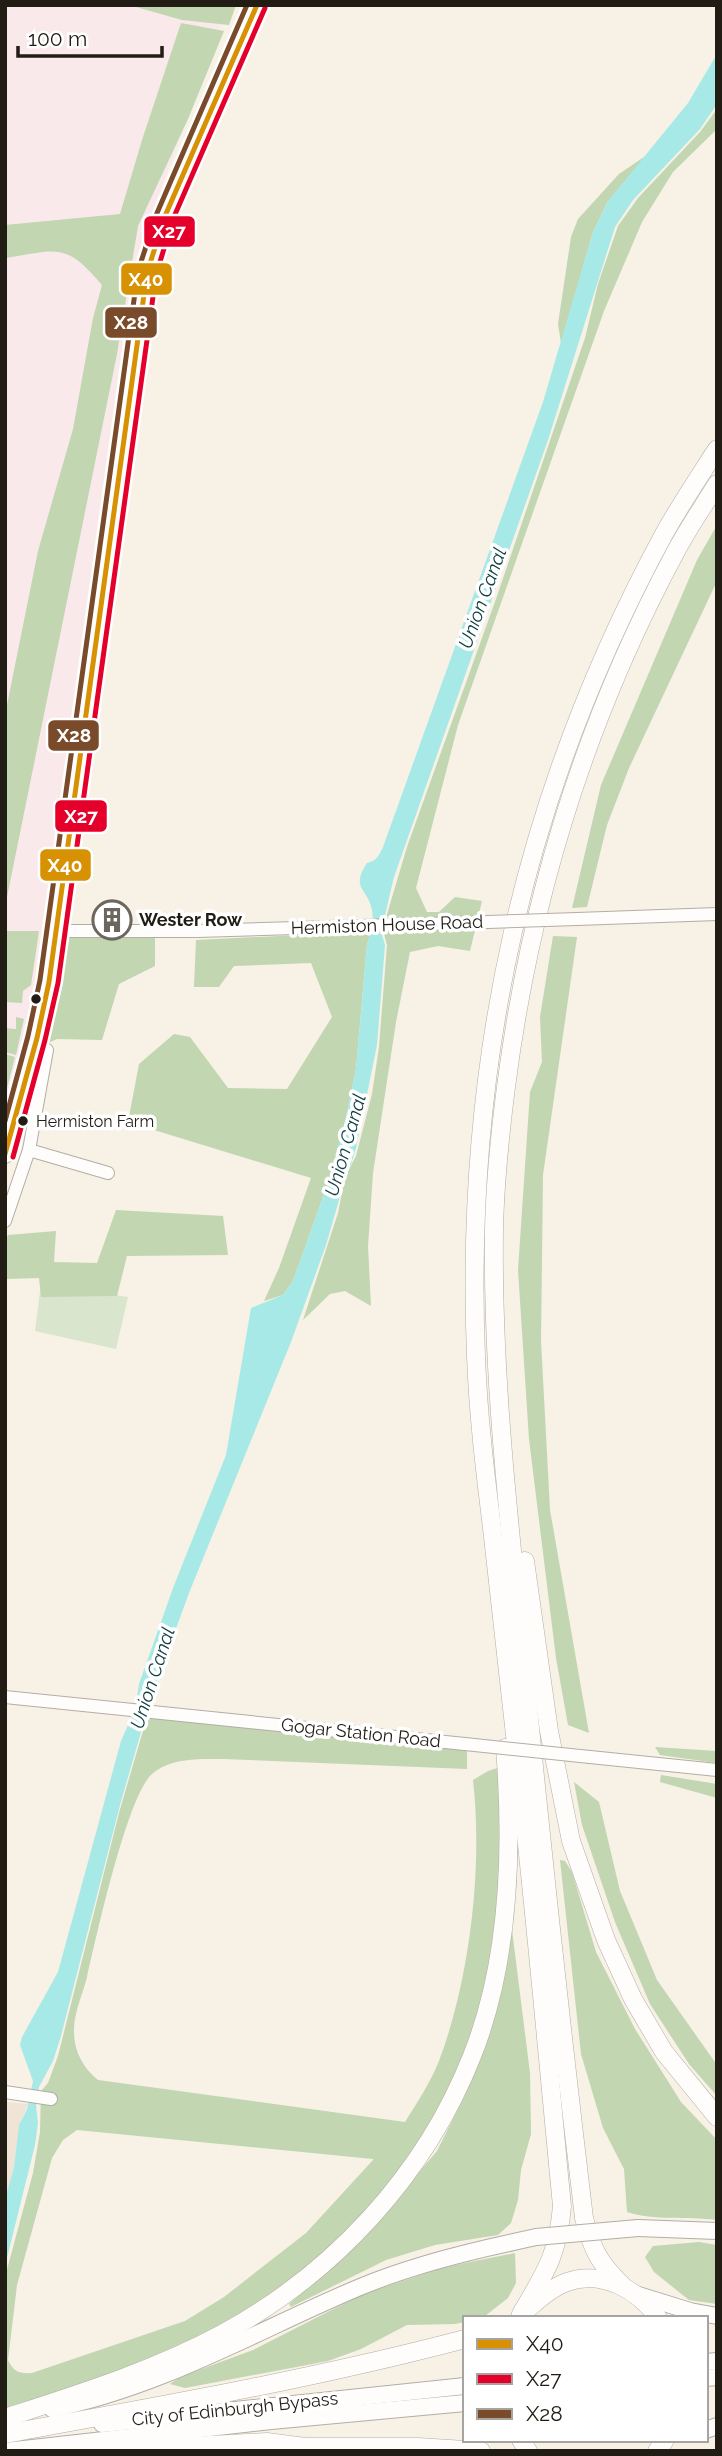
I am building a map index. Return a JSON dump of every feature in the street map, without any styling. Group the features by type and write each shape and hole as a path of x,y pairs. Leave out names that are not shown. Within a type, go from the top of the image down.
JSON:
{"highway":[{"path":"5,2418 135,2374 217,2336 311,2275 377,2212 410,2169 445,2114 472,2056 492,1989 503,1922 508,1842 507,1765 476,1359 475,1206 484,1096 502,976 534,843 571,734 631,598 666,530 717,449"},
{"path":"657,2316 647,2303 628,2290 596,2256 584,2218 538,1817 499,1388 494,1226 500,1138 512,1044 552,854 589,739 635,632 670,562 717,484"},
{"path":"499,1388 518,1493 547,1718 571,1841 603,1931 633,1998 664,2052 717,2117"},
{"path":"483,1451 526,1828 562,2206 554,2255 520,2316"},
{"path":"520,2316 553,2289 566,2282 594,2278 628,2290"},
{"path":"5,2434 338,2370 463,2339"},
{"path":"100,2451 267,2442 305,2447"},
{"path":"278,2451 305,2447 418,2446 481,2451"}],"main road":[{"path":"5,1155 37,1038 49,982 147,273 166,216 257,5"},
{"path":"5,1138 15,1115"},
{"path":"5,2418 117,2393 207,2359 388,2276 449,2256 549,2235 638,2228 717,2231"},
{"path":"628,2290 690,2311 717,2316"},
{"name":"City of Edinburgh Bypass","path":"5,2434 463,2386"},
{"name":"City of Edinburgh Bypass","path":"6,2451 463,2403"}],"street":[{"name":"Hermiston House Road","path":"57,931 393,926 717,914"},
{"path":"5,1221 29,1150 47,1050"},
{"path":"29,1150 108,1172"},
{"name":"Gogar Station Road","path":"5,1697 717,1770"},
{"path":"12,2092 51,2099"}],"shaded area":[{"path":"5,5 228,5 133,266 29,1018 5,1107"},
{"path":"5,2102 28,2104 19,2125 14,2167 5,2199"}],"green space":[{"path":"129,5 236,5 229,25 182,20"},
{"path":"181,23 224,31 188,119 138,226 117,354 5,907 5,715 38,551 73,429 93,318 102,285 79,261 59,252 5,258 5,225 120,214"},
{"path":"717,109 717,129 673,172 642,222 604,311 458,725 416,888 427,912 439,912 455,897 482,901 470,951 438,946 410,952 396,1022 373,1173 368,1246 371,1306 345,1291 330,1294 303,1320 338,1213 345,1177 356,1156 372,1094 379,1047 387,945 385,921 407,847 496,599 585,338 598,284 618,226 638,198 700,132"},
{"path":"647,155 608,201 593,232 561,343 558,324 571,237 578,219 619,174"},
{"path":"717,525 717,581 629,768 607,825 587,907 572,908 601,785 697,560"},
{"path":"5,931 39,931 31,985 23,991 22,1003 5,1002"},
{"path":"361,932 370,936 367,944 356,1069 335,1171 293,1281 283,1295 264,1301 279,1268 311,1178 128,1122 139,1064 174,1034 190,1037 228,1088 287,1089 332,1017 311,963 234,966 219,987 194,987 196,940"},
{"path":"66,935 155,937 155,966 119,984 102,1040 57,1039 48,1043"},
{"path":"553,936 577,937 543,1175 541,1341 550,1510 589,1733 568,1725 556,1658 529,1439 518,1270 530,1092 542,1062 540,1017"},
{"path":"16,1017 24,1019 16,1055 5,1052 5,1028 16,1029"},
{"path":"5,1054 15,1057 5,1096"},
{"path":"116,1210 223,1216 228,1255 127,1256 117,1296 41,1297 39,1278 5,1279 5,1243 8,1235 56,1231 54,1262 97,1263"},
{"path":"41,1284 128,1297 116,1349 35,1331"},
{"path":"147,1717 467,1749 467,1769 206,1759 168,1764 152,1774 142,1787 123,1838 75,2016 74,2037 77,2051 88,2070 98,2080 405,2122 439,2061 459,1995 475,1886 476,1814 473,1780 488,1771 507,1765 503,1922 472,2056 377,2212 225,2332 5,2418 5,2277 33,2173 40,2132 41,2091 48,2083 58,2056 119,1813","holes":["77,2130 373,2159 306,2233 224,2297 185,2321 32,2373 17,2371 10,2364 8,2360 17,2285 52,2158 63,2140"]},
{"path":"655,1747 717,1751 717,1763 660,1755"},
{"path":"661,1775 717,1784 717,1798 660,1782"},
{"path":"574,1782 599,1802 620,1891 657,1980 717,2065 717,2096 689,2064 650,2004 615,1922 582,1825"},
{"path":"560,1860 565,1861 572,1872 596,1952 635,2029 681,2102 717,2140 717,2220 648,2216 627,2212 624,2169 603,2128 581,2054"},
{"path":"509,1927 512,1930 530,2073 531,2134 511,2223 498,2235 435,2245 386,2260 291,2307 289,2304 358,2244 437,2151 464,2097 488,2029"},
{"path":"699,2242 717,2245 717,2304 689,2300 654,2272 645,2257 653,2246"},
{"path":"515,2253 516,2283 508,2298 485,2316 463,2316 463,2322 455,2324 407,2325 361,2349 328,2361 185,2388 170,2384 180,2377 253,2350 363,2294 445,2267"}],"water":[{"name":"Union Canal","path":"717,54 717,104 700,129 633,200 615,227 548,440 394,877 381,932 385,945 377,1045 356,1148 350,1167 341,1181 341,1193 326,1245 291,1342 189,1593 152,1694 120,1805 61,2036 53,2061 39,2087 35,2145 5,2266 5,2199 14,2167 19,2125 27,2109 33,2081 20,2045 22,2037 58,1972 121,1741 135,1709 139,1684 173,1588 226,1455 251,1308 283,1295 293,1281 324,1194 335,1172 333,1165 356,1069 367,944 373,914 360,878 367,863 377,857 383,847 543,402 593,232 608,201 688,103"}],"transit line":[{"name":"X28","path":"5,1121 40,980 138,271 157,213 247,5"},
{"name":"X40","path":"5,1154 37,1038 49,982 147,273 165,216 257,5"},
{"name":"X27","path":"13,1157 58,983 156,275 173,219 265,8"}],"place":[{"name":"Wester Row","path":"112,920"},
{"name":"Hermiston Farm","path":"23,1121"}]}
